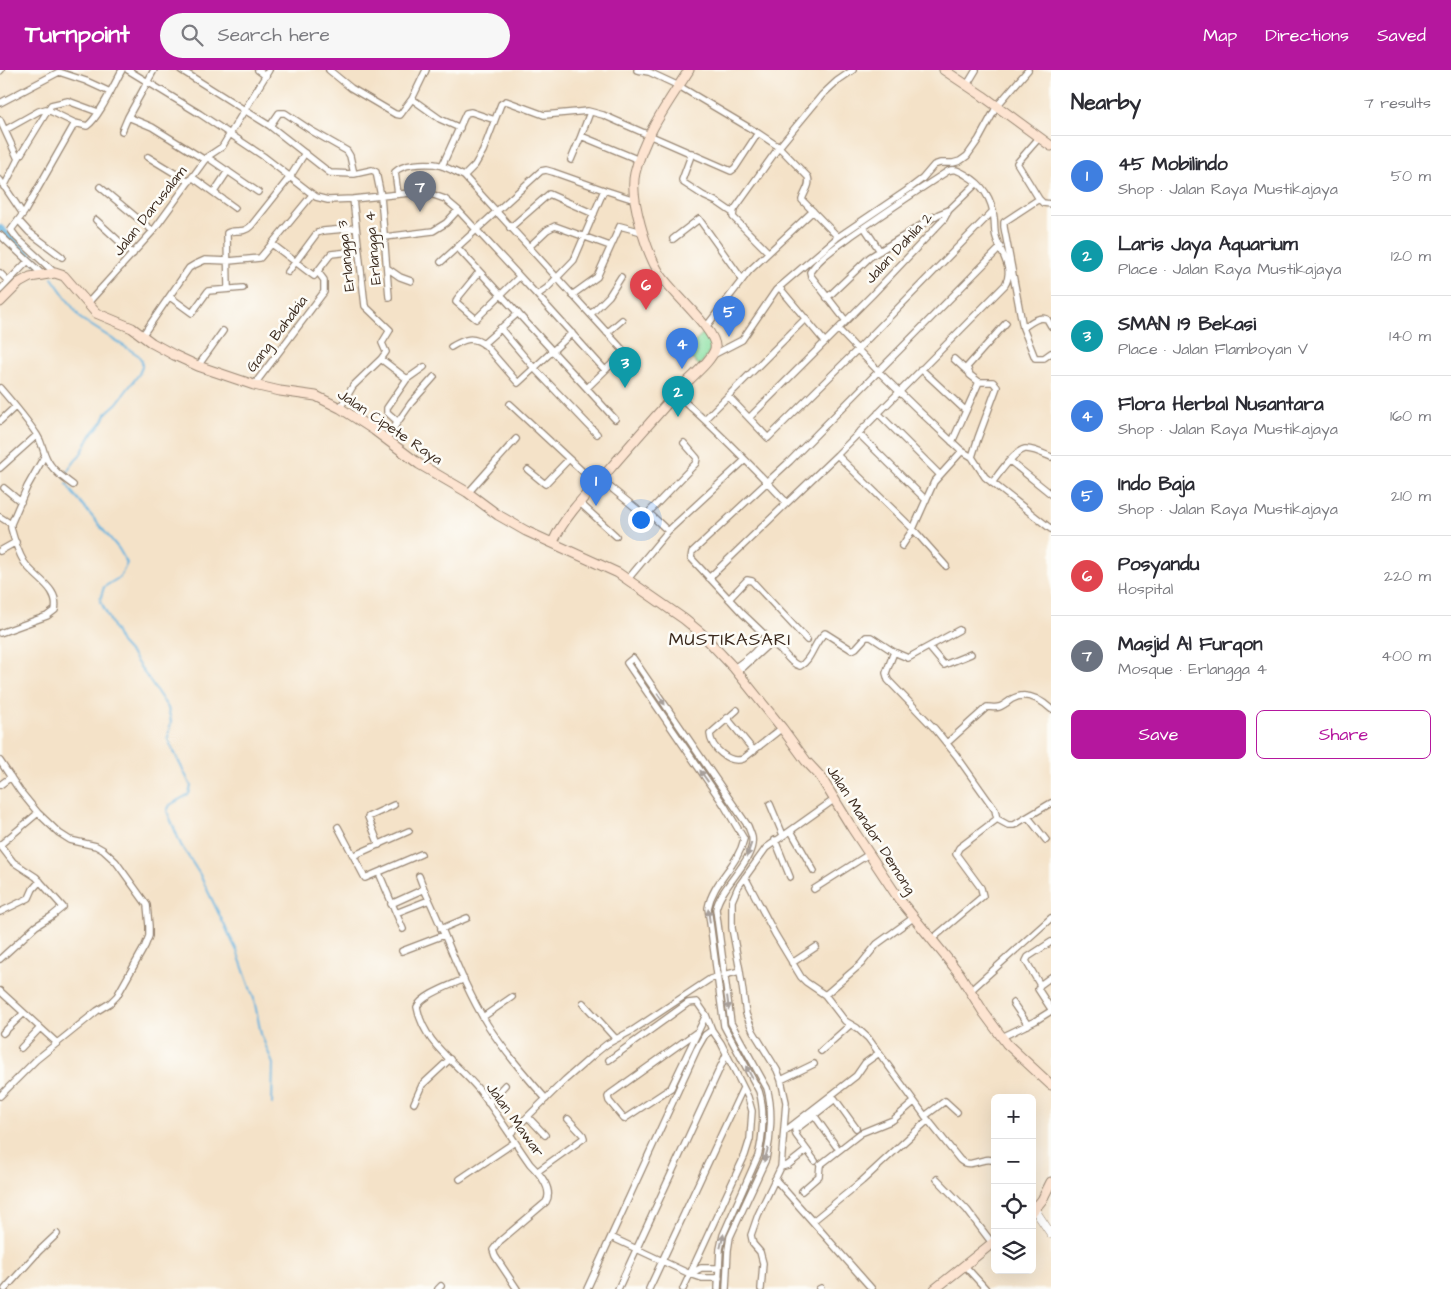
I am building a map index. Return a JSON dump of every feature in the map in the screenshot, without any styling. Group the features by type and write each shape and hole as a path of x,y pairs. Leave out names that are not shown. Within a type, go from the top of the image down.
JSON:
{"main road":[{"path":"552,542 560,527 598,481 713,355 716,347 706,327 660,275 642,232 635,200 634,175 639,160 661,113 689,70"},
{"path":"944,70 998,106 1051,146"},
{"path":"0,302 19,283 30,277 55,273"},
{"name":"Jalan Cipete Raya","path":"55,273 64,276 96,313 132,328 168,353 198,366 254,385 316,396 340,408 386,438 425,468 468,493 498,515 552,542"},
{"name":"Jalan Mandor Demong","path":"552,542 602,564 628,579 694,626 736,671 798,751 820,776 869,854 913,918 959,973 1002,1037 1018,1055 1051,1084"},
{"path":"1036,1206 1042,1200 1051,1182"},
{"path":"935,1289 991,1244"}],"street":[{"path":"6,130 39,111 48,109 86,127 90,125 122,70"},
{"path":"128,70 263,156 312,195 328,200 419,192 435,194 445,199 476,229 605,370"},
{"path":"122,131 154,70"},
{"path":"181,70 270,126 330,173 354,174 347,151 312,131 285,112 279,113 270,126"},
{"path":"258,70 267,73"},
{"path":"329,70 352,88 398,115 402,114 412,99 426,70"},
{"path":"637,70 649,72 679,86 779,147 808,177 810,182 802,200 838,237"},
{"path":"768,252 733,217 733,212 779,147 822,95 853,70"},
{"path":"967,85 976,70"},
{"path":"713,355 742,340 779,287 838,237 922,180 934,165 953,163 967,156 998,106 1028,70"},
{"path":"0,103 59,72 110,92"},
{"name":"Jalan Darusalam","path":"88,304 153,230 206,159 222,146 267,73"},
{"path":"412,99 440,118 460,128"},
{"path":"4,187 18,159 51,105 66,101 98,112"},
{"path":"464,176 483,151 501,104 506,101 544,115 588,111 603,115 731,171 735,168 758,133"},
{"path":"442,166 468,112 495,120"},
{"path":"571,160 589,116"},
{"path":"128,118 152,127 228,171 258,192"},
{"path":"0,120 18,159"},
{"path":"55,273 11,230 23,214 75,122"},
{"path":"581,136 639,160"},
{"path":"1040,138 1017,163 1039,200 1043,203 1051,204"},
{"path":"228,289 229,261 226,237 228,232 246,230 290,177 305,153"},
{"path":"692,153 682,180 684,183 733,212"},
{"path":"148,157 214,192 235,208"},
{"path":"398,194 394,177 395,172 399,168 434,164 464,176 619,345 623,352 587,388"},
{"path":"709,578 837,455 1008,280 1008,269 996,238 993,212 982,187 959,171 952,169 828,252 811,270 810,276 846,321"},
{"name":"Erlangga 4","path":"354,174 372,170 376,172 381,196 390,298"},
{"path":"442,262 541,171 546,170 635,200"},
{"path":"214,192 228,171"},
{"path":"0,180 23,214"},
{"name":"Jalan Dahlia 2","path":"749,418 846,321 939,224 949,210 977,183"},
{"path":"100,187 153,230"},
{"path":"537,295 574,260 604,190"},
{"path":"510,228 549,194 594,214"},
{"path":"142,336 189,268 205,260 229,261 260,258 312,195"},
{"name":"Erlangga 3","path":"353,199 365,306 390,331 382,343 386,352 381,359"},
{"path":"1039,200 1004,222 1023,328 1035,358 1044,358 1051,353"},
{"path":"385,237 433,231 446,223 458,210"},
{"path":"827,298 862,263 880,250 939,214 949,210"},
{"path":"706,327 742,279 768,252 813,211"},
{"path":"728,396 768,438 858,350 993,212"},
{"path":"673,239 699,219 742,279"},
{"path":"96,220 133,254"},
{"path":"18,221 29,232 62,257"},
{"path":"529,247 547,230 555,226 610,246"},
{"path":"572,295 597,277 620,226 642,232"},
{"path":"864,227 880,250"},
{"path":"288,272 317,233 356,228"},
{"path":"0,235 42,274"},
{"path":"272,244 312,276 318,272 331,254 359,251"},
{"path":"457,247 615,419"},
{"path":"736,671 756,650 765,638 764,634 742,614 691,558 692,552 768,481 1000,247"},
{"path":"0,290 27,262"},
{"path":"387,268 400,277 411,281"},
{"name":"Gang Bahabia","path":"254,385 324,292 324,280 318,272"},
{"path":"479,272 457,299 457,305 476,319 520,277"},
{"path":"0,274 8,281"},
{"path":"591,314 609,296 622,277"},
{"path":"779,287 825,342"},
{"path":"170,297 192,313 208,291 243,288"},
{"path":"483,344 518,313"},
{"path":"705,419 806,318"},
{"path":"1023,328 1034,320 1043,318 1047,319 1051,326"},
{"path":"607,333 622,320"},
{"path":"967,371 969,363 1006,323"},
{"path":"500,328 534,368 597,434"},
{"path":"838,328 878,372 952,442 972,457 985,477 1051,529"},
{"path":"198,366 223,331"},
{"path":"451,347 464,339 473,338 483,344 518,383 572,334"},
{"path":"340,408 353,386 381,359 407,379"},
{"path":"954,359 979,382 993,382 998,387 972,457"},
{"path":"398,422 386,409 407,379 424,367"},
{"path":"921,369 966,411"},
{"path":"386,438 411,402 434,377"},
{"path":"952,442 979,382"},
{"path":"0,389 37,435 43,444 45,455 60,476 73,485"},
{"path":"676,394 705,419 768,481 787,503"},
{"path":"510,404 569,459 637,509"},
{"path":"0,421 15,407"},
{"path":"878,413 939,474"},
{"path":"858,433 926,500"},
{"path":"0,468 37,435"},
{"path":"468,493 516,439"},
{"path":"668,532 650,514 650,511 696,463 697,458 684,444"},
{"path":"992,483 1010,461 1025,449 1050,454"},
{"path":"902,546 913,529 939,474 962,451"},
{"path":"0,633 47,616 55,610 56,599 53,593 33,574 23,561 11,524 27,487 45,455"},
{"path":"837,455 913,529 946,566"},
{"path":"528,470 545,484 569,459"},
{"path":"628,579 668,532 745,460"},
{"path":"1010,461 1051,494"},
{"path":"4,488 21,502"},
{"path":"580,503 616,536"},
{"path":"0,518 11,524"},
{"path":"0,551 16,542"},
{"path":"729,599 747,580 752,581 807,640"},
{"path":"736,671 770,643 776,645 795,665 802,666 823,634 852,650 868,636 908,658 959,630"},
{"path":"929,647 944,665 971,654"},
{"path":"894,652 886,673 888,680 947,743 995,810 997,819"},
{"path":"718,1289 720,1249 723,1235 758,1156 761,1144 762,1100 757,1086 724,1026 708,908 716,887 735,862 742,849 744,839 724,805 627,663 633,658 748,826 752,838 749,852 742,866 723,891 716,908 731,1022 764,1083 770,1099 769,1145 766,1159 730,1237 726,1289"},
{"path":"947,743 987,707 1000,708 1014,698 1032,696 1040,699 1051,708"},
{"path":"737,710 710,734 711,740 721,754 738,761 754,751 782,728"},
{"path":"727,718 754,751"},
{"path":"0,761 38,813 63,836 70,840 96,846 109,855 138,891 149,912 149,936 117,996 110,1004 97,1011 29,1066 0,1096"},
{"path":"0,785 10,777"},
{"path":"761,1289 763,1263 760,1252 753,1244 751,1234 781,1168 786,1102 781,1080 769,1054 749,1024 732,928 732,901 738,887 763,850 835,799"},
{"path":"724,805 731,801"},
{"path":"997,819 1011,826 1051,803"},
{"path":"770,804 783,835"},
{"path":"379,845 368,817 394,805"},
{"path":"0,959 36,926 52,916 62,906 40,881 12,862 0,845 38,813"},
{"path":"1028,817 1046,840"},
{"path":"931,940 983,896 981,888 956,854 959,848 997,819"},
{"path":"338,827 355,855 365,878 421,854"},
{"path":"791,830 814,872"},
{"path":"355,855 410,831"},
{"path":"775,840 790,877"},
{"path":"814,888 869,854"},
{"path":"379,873 403,929"},
{"path":"419,876 464,979 483,1017 501,1044 546,1099"},
{"path":"745,877 792,963 806,982 825,995 840,1015 860,1030 914,1102 964,1163 972,1164 984,1159 991,1160"},
{"path":"0,912 29,898 33,888 40,881"},
{"path":"391,904 424,890"},
{"path":"396,913 429,900"},
{"path":"402,951 443,932 467,918"},
{"path":"825,995 861,964 876,944 913,918"},
{"path":"970,990 1051,918"},
{"path":"1040,985 1026,962 1028,957 1051,942"},
{"path":"792,963 816,947"},
{"path":"724,975 740,971"},
{"path":"510,1134 581,1066 616,1038 633,1030 710,979 717,977"},
{"path":"1002,1037 1028,1025 1051,1010 1038,991 1040,985 1051,977"},
{"name":"Jalan Mawar","path":"464,979 420,1001 417,1007 424,1030 434,1043 471,1080 530,1164 538,1171 546,1186 549,1196 539,1208 500,1241 494,1250 495,1256 517,1289"},
{"path":"0,991 57,1044"},
{"path":"483,1017 512,997"},
{"path":"584,1002 616,1038"},
{"path":"609,1060 688,1003 698,1002 721,1043 752,1111 750,1139 745,1155 683,1289"},
{"path":"1013,1003 1028,1025"},
{"path":"4,1033 24,1013"},
{"path":"697,1032 610,1094 608,1097 613,1106 624,1119 670,1088 706,1015"},
{"path":"821,1052 850,1024"},
{"path":"21,1048 40,1028"},
{"path":"587,1289 701,1042 705,1035 712,1030"},
{"path":"785,1132 856,1076 865,1063 879,1053"},
{"path":"618,1289 726,1056"},
{"path":"414,1103 422,1085 450,1059"},
{"path":"781,1080 814,1064"},
{"path":"757,1086 764,1083"},
{"path":"488,1103 505,1086"},
{"path":"670,1088 678,1092"},
{"path":"649,1289 743,1088"},
{"path":"815,1160 796,1135 795,1130 814,1115 835,1099 856,1128"},
{"path":"813,1221 862,1181 945,1101 957,1112"},
{"path":"802,1191 819,1176 820,1165 853,1138 867,1129 894,1120 914,1102"},
{"path":"814,1115 836,1146"},
{"path":"528,1117 545,1135"},
{"path":"538,1171 584,1138 568,1119"},
{"path":"460,1179 515,1142"},
{"path":"781,1168 788,1165 807,1150"},
{"path":"775,1179 872,1289"},
{"path":"937,1179 967,1210 991,1240"},
{"path":"745,1183 753,1187"},
{"path":"1036,1213 1051,1234"},
{"path":"5,1289 57,1234"},
{"path":"611,1237 690,1274 702,1278 719,1278"},
{"path":"965,1266 986,1289"},
{"path":"690,1274 702,1268 719,1268"}],"green space":[{"path":"705,331 713,346 700,366 685,353"}],"waterway":[{"path":"0,228 39,264"},
{"path":"52,278 81,319 138,355 142,361 139,374 117,403 107,412 65,478"},
{"path":"67,484 119,549 127,563 120,577 104,587 100,600 121,643 132,655 168,708 171,721 168,738 191,786 189,794 170,805 167,811 181,845 199,873 237,951 254,999 261,1034 273,1064 272,1104"}],"place":[{"name":"Masjid Al Furqon","path":"420,212"},
{"name":"Posyandu","path":"646,310"},
{"name":"Indo Baja","path":"729,337"},
{"name":"Flora Herbal Nusantara","path":"682,369"},
{"name":"SMAN 19 Bekasi","path":"625,388"},
{"name":"Laris Jaya Aquarium","path":"678,417"},
{"name":"45 Mobilindo","path":"596,506"}],"district":[{"name":"MUSTIKASARI","path":"730,639"}]}
